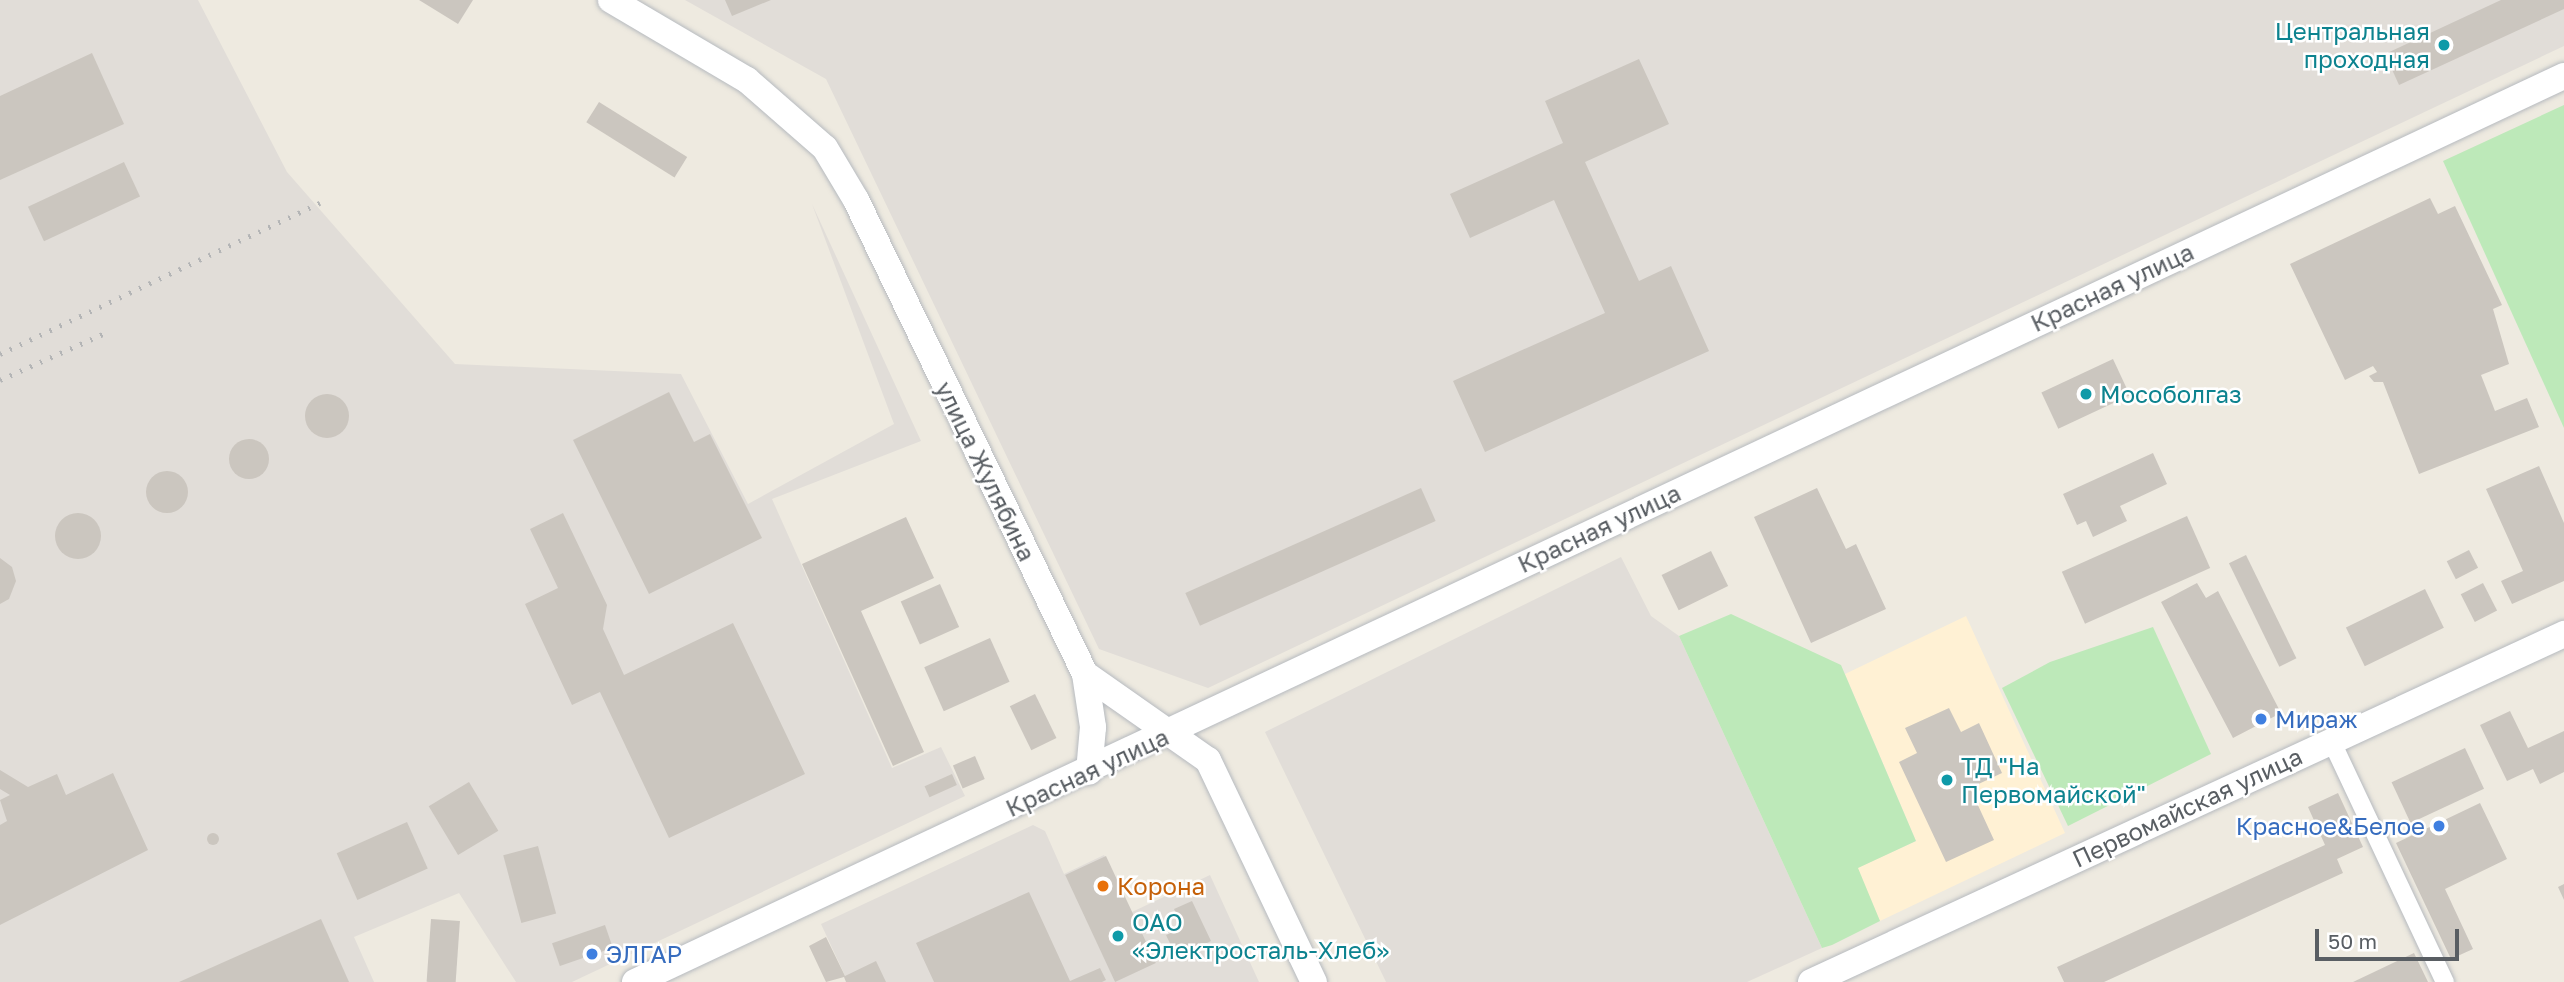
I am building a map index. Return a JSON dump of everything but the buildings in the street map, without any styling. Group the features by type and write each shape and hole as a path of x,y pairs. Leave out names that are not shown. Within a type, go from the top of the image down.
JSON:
{"main road":[{"name":"улица Жулябина","path":"611,0 747,80 825,148 856,200 1085,674"},
{"name":"Красная улица","path":"635,982 1089,772 2564,76"},
{"name":"Первомайская улица","path":"1811,982 2564,634"},
{"path":"1085,674 1198,751 1215,773 1314,982"},
{"path":"1085,674 1093,727 1089,772"}],"street":[{"path":"2331,740 2445,982"}],"shaded area":[{"path":"0,0 198,0 287,172 455,364 681,374 748,504 894,424 812,204 921,441 772,499 892,768 941,747 965,796 572,982 516,982 459,893 354,937 374,982 0,982"},
{"path":"685,0 2564,0 2564,46 1208,688 1099,649 826,79"},
{"path":"1621,557 1651,616 1679,636 1822,948 1747,982 1386,982 1265,732"},
{"path":"1966,616 2065,833 1880,921 1857,868 1916,841 1845,674"},
{"name":"ОАО «Электросталь-Хлеб»","path":"1033,825 1045,831 1064,874 1104,855 1132,912 1210,875 1259,982 848,982 821,924"}],"green space":[{"path":"2564,105 2564,428 2443,161"},
{"path":"1731,614 1841,665 1916,841 1858,868 1880,921 1822,948 1679,636"},
{"path":"2153,627 2211,754 2068,826 2002,688 2050,662"}],"railway":[{"path":"0,354 320,203"},
{"path":"0,380 103,334"}],"place":[{"name":"Центральная проходная","path":"2444,45"},
{"name":"Мособолгаз","path":"2086,394"},
{"name":"Мираж","path":"2261,719"},
{"name":"ТД \"На Первомайской\"","path":"1947,780"},
{"name":"Красное&Белое","path":"2439,826"},
{"name":"Корона","path":"1103,886"},
{"name":"ОАО «Электросталь-Хлеб»","path":"1118,936"},
{"name":"ЭЛГАР","path":"592,954"}]}
